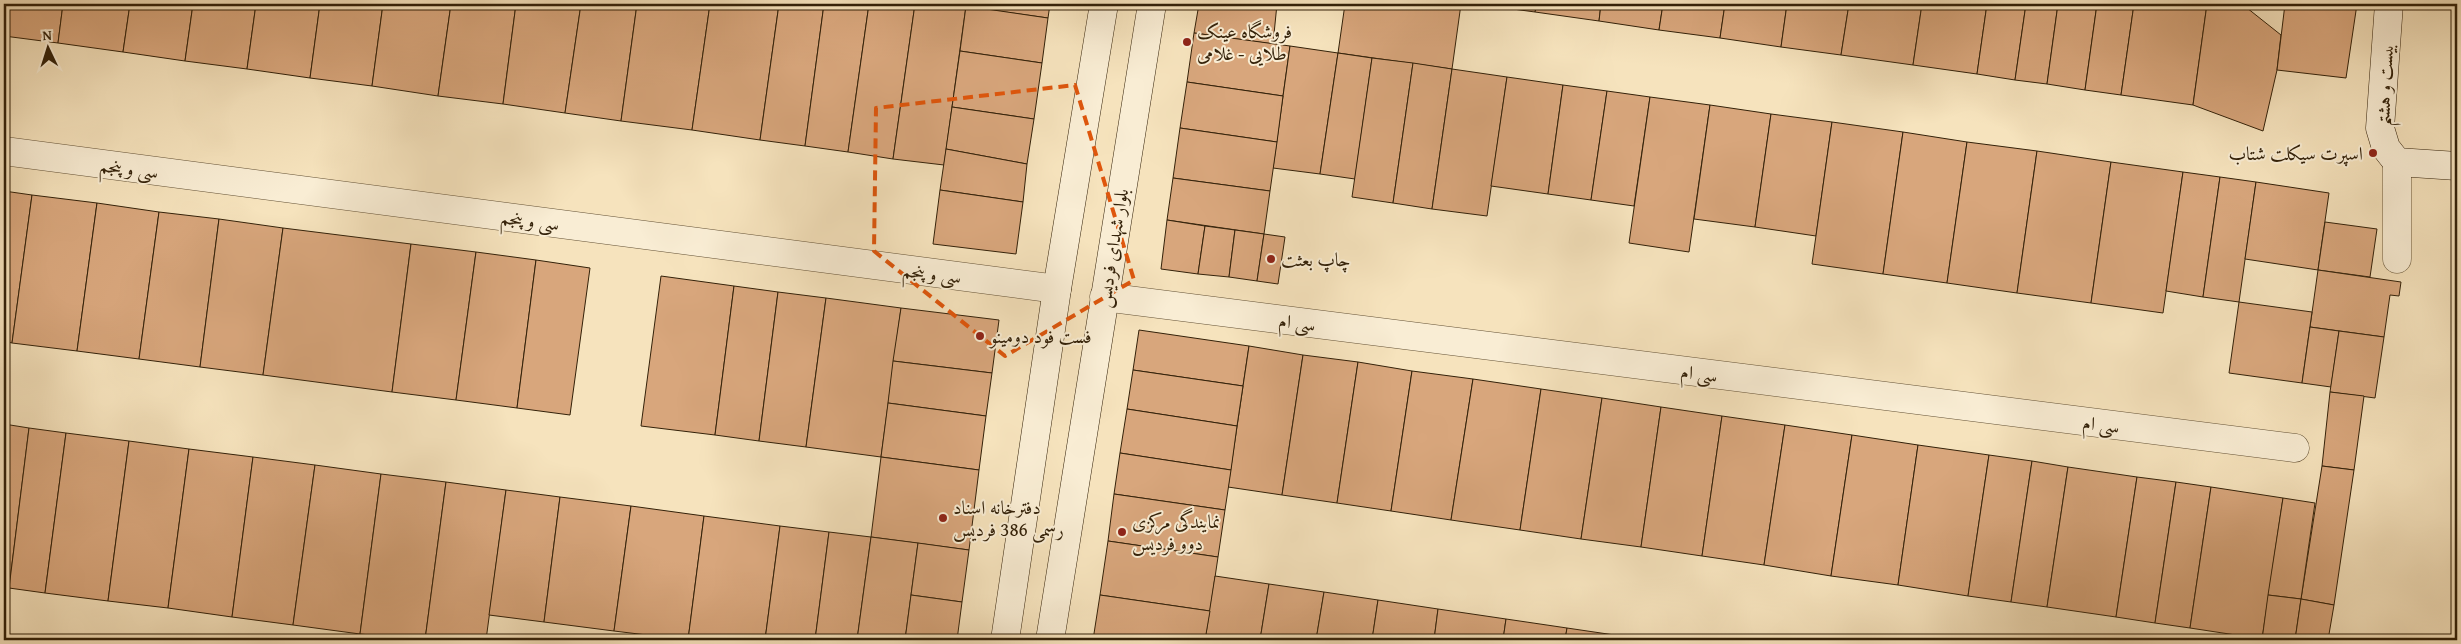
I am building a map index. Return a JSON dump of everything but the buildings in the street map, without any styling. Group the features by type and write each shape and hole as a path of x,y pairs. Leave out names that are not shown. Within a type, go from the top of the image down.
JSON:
{"street":[{"path":"1005,640 1057,289 1104,4"},
{"name":"بلوار شهدای فردیس","path":"1050,640 1152,4"},
{"name":"بیست و هشتم","path":"2389,4 2380,128 2386,148 2397,162"},
{"name":"سی و پنجم","path":"4,151 1057,289"},
{"path":"2397,259 2397,162 2457,166"},
{"name":"سی ام","path":"1104,297 2295,448"}],"highlighted area":[{"path":"1075,85 1134,280 1005,356 874,251 876,108"}],"place":[{"name":"فروشگاه عینک طلایی - غلامی","path":"1187,42"},
{"name":"اسپرت سیکلت شتاب","path":"2373,153"},
{"name":"چاپ بعثت","path":"1271,259"},
{"name":"فست فود دومینو","path":"980,336"},
{"name":"دفترخانه اسناد رسمی 386 فردیس","path":"943,518"},
{"name":"نمایندگی مرکزی دوو فردیس","path":"1122,532"}]}
